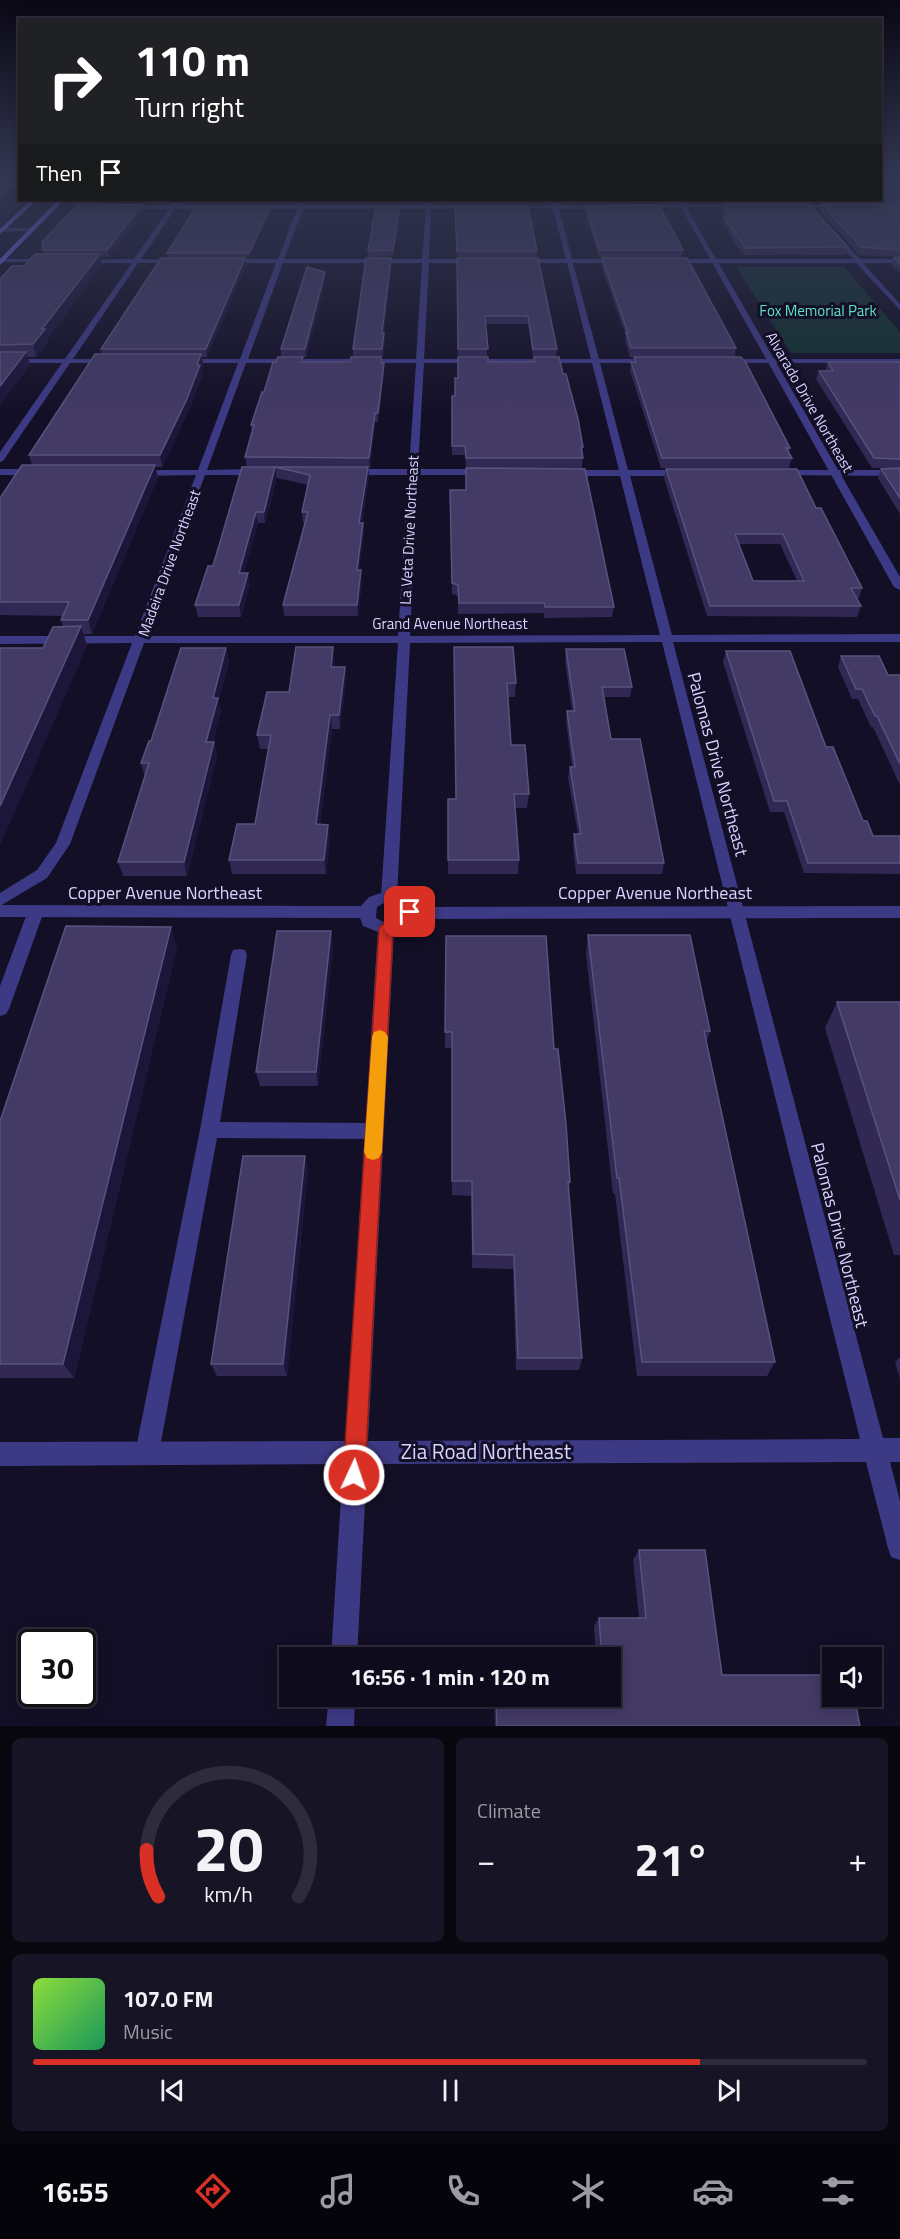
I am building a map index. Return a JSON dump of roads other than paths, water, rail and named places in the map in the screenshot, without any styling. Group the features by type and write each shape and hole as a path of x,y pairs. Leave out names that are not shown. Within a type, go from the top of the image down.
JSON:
{"street":[{"path":"0,459 140,255"},
{"name":"Madeira Drive Northeast","path":"0,900 42,874 63,844 283,255"},
{"name":"La Veta Drive Northeast","path":"389,896 425,255"},
{"name":"Palomas Drive Northeast","path":"567,255 900,1548"},
{"name":"Alvarado Drive Northeast","path":"709,255 900,587"},
{"path":"854,255 900,308"},
{"path":"1,262 58,261"},
{"path":"69,261 191,261"},
{"path":"224,261 484,261"},
{"path":"508,261 627,261"},
{"path":"662,261 900,261"},
{"path":"0,361 125,361"},
{"path":"171,361 667,361"},
{"path":"715,361 900,361"},
{"path":"0,472 43,472"},
{"path":"125,472 277,472"},
{"path":"336,472 500,472"},
{"path":"559,472 697,473"},
{"path":"766,473 900,473"},
{"name":"Grand Avenue Northeast","path":"0,640 900,638"},
{"path":"389,896 406,903 410,912 405,922 386,929 369,922 366,912 367,907 376,899 389,896"},
{"name":"Copper Avenue Northeast","path":"0,911 366,912"},
{"path":"0,1009 36,911"},
{"name":"Copper Avenue Northeast","path":"410,912 900,912"},
{"path":"345,1647 386,929"},
{"path":"147,1453 209,1130 239,955"},
{"path":"209,1130 374,1131"},
{"name":"Zia Road Northeast","path":"0,1454 900,1450"},
{"path":"340,1726 341,1707"}],"park label":[{"name":"Fox Memorial Park","path":"818,310"}]}
